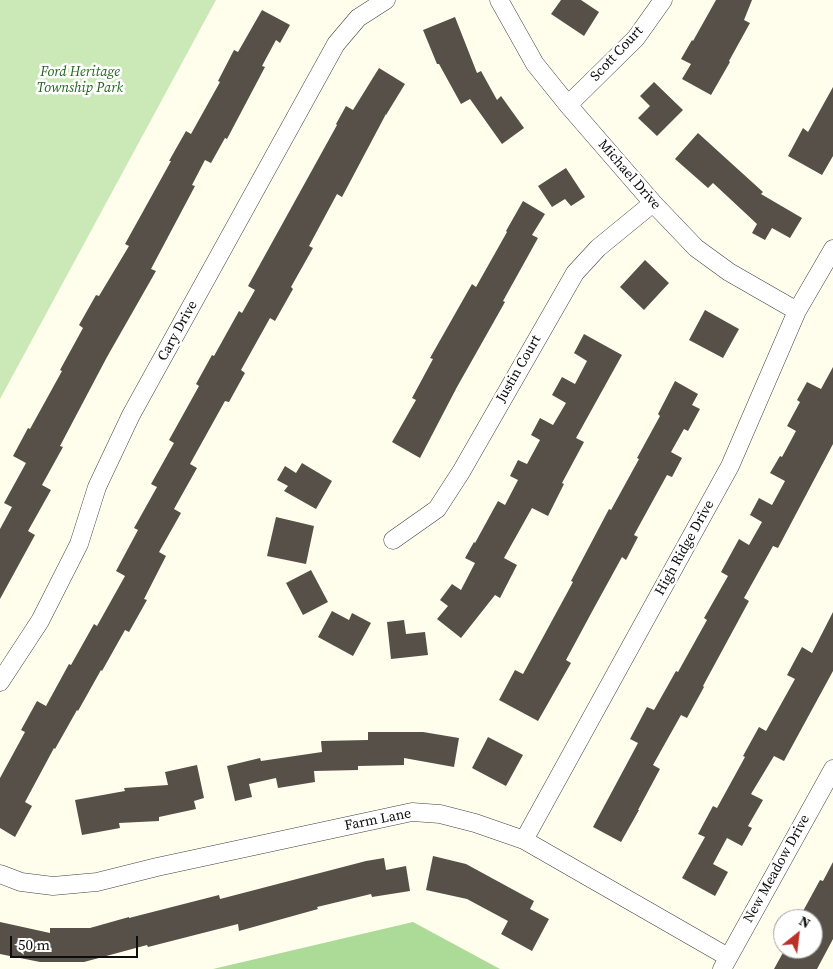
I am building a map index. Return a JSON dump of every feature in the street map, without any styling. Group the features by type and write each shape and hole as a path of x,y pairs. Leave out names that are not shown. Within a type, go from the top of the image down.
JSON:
{"street":[{"name":"Cary Drive","path":"0,682 40,621 79,544 97,487 131,415 336,44 358,18 386,0"},
{"name":"Michael Drive","path":"499,0 535,64 653,203 696,248 729,272 797,311"},
{"name":"Scott Court","path":"568,105 636,38 663,0"},
{"name":"Justin Court","path":"393,540 437,509 575,273 598,248 653,203"},
{"name":"High Ridge Drive","path":"524,840 730,466 797,311 833,249"},
{"name":"New Meadow Drive","path":"725,963 833,769"},
{"name":"Farm Lane","path":"0,874 20,882 54,886 97,882 157,867 412,812 440,814 475,823 524,840 725,963"}],"green space":[{"name":"Ford Heritage Township Park","path":"0,0 216,0 0,399"},
{"path":"413,922 500,969 213,969"}],"building":[{"path":"561,0 581,0 599,12 584,36 551,14"},
{"path":"716,0 752,0 744,20 750,23 711,95 682,79 691,64 681,59"},
{"path":"262,10 290,25 280,43 276,40 262,66 265,67 227,139 225,138 211,163 205,160 192,185 195,186 151,269 156,271 107,357 60,446 63,447 42,485 51,490 28,531 35,535 0,599 0,529 12,507 4,503 26,463 13,456 62,371 60,370 83,328 79,325 96,295 99,296 129,246 125,244 171,161 169,161 186,131 191,134 220,82 218,81 234,50 238,52"},
{"path":"455,17 477,73 481,71 497,100 501,96 524,128 502,144 470,99 461,104 439,64 437,64 423,30"},
{"path":"379,68 405,84 386,114 342,197 337,194 309,246 313,248 291,287 293,289 275,321 270,318 241,370 245,373 229,402 225,401 190,464 197,468 174,509 181,513 159,552 166,556 144,599 147,600 129,632 125,630 54,748 25,802 32,806 15,837 0,828 0,778 25,732 21,730 37,701 46,706 69,664 71,665 94,624 97,626 125,576 116,571 138,530 134,528 157,487 151,484 174,443 169,440 199,386 196,384 239,311 242,313 255,290 248,286 346,106 353,110"},
{"path":"654,82 683,110 657,136 638,118 650,106 640,96"},
{"path":"833,87 833,156 822,175 788,156 803,128 808,132"},
{"path":"698,133 763,192 761,194 802,218 790,238 772,228 765,240 752,233 757,224 713,183 708,188 675,159"},
{"path":"566,168 585,197 571,206 565,199 552,207 538,186"},
{"path":"523,201 545,214 532,235 538,238 420,458 392,442 416,400 412,398 433,359 430,358 472,284 476,287"},
{"path":"645,260 669,283 644,310 620,287"},
{"path":"705,310 739,329 723,358 689,340"},
{"path":"584,334 622,355 576,438 584,442 562,483 564,484 548,516 532,508 504,558 517,565 500,598 495,595 461,638 437,619 448,606 440,600 452,584 461,590 475,563 465,558 498,501 505,505 518,480 510,476 518,460 527,464 540,440 531,435 540,418 553,425 566,403 552,395 562,377 575,384 587,361 574,353"},
{"path":"833,367 833,444 778,548 773,546 744,598 749,601 687,718 681,715 653,765 660,769 621,842 593,827 638,743 630,739 647,707 654,710 707,620 704,618 728,576 721,572 739,539 749,545 762,522 750,515 759,498 772,505 785,481 770,473 780,456 782,457 796,431 787,426 800,402 797,400 807,382 821,389"},
{"path":"675,381 698,394 692,405 700,409 688,431 684,429 671,452 682,458 672,477 667,475 634,535 638,537 626,560 622,557 594,608 566,660 571,663 538,721 499,700 515,670 523,674 573,582 571,581 609,509 611,510 639,459 637,458 660,416 658,414"},
{"path":"302,463 332,481 316,509 284,491 288,486 277,480 285,466 296,473"},
{"path":"276,517 314,526 306,564 267,556"},
{"path":"311,570 328,602 303,615 286,583"},
{"path":"332,611 349,620 352,613 371,623 353,656 318,637"},
{"path":"833,612 833,671 784,761 774,756 751,794 763,800 748,826 752,828 742,846 727,838 713,864 728,872 715,896 682,878 705,837 698,834 713,806 717,808 759,727 766,731 795,679 787,675 802,647 812,653"},
{"path":"404,620 406,634 425,632 428,655 391,659 387,622"},
{"path":"368,732 423,732 459,738 454,767 404,758 404,765 358,766 358,770 314,771 315,782 278,788 276,778 249,784 252,797 235,801 227,766 260,758 261,761 322,752 321,741 368,740"},
{"path":"488,737 523,755 506,786 472,768"},
{"path":"197,765 204,798 194,801 196,809 159,817 159,821 119,823 120,828 82,835 75,800 125,791 124,788 168,785 165,772"},
{"path":"433,856 466,864 534,901 530,909 549,919 532,951 501,934 508,921 467,899 426,890"},
{"path":"384,858 386,870 406,866 410,891 372,897 371,894 317,907 318,909 239,931 238,924 84,962 40,962 0,954 0,922 50,933 50,928 90,928 219,895 220,899"},
{"path":"833,862 833,939 823,958 823,909 804,909 820,880 823,881"},
{"path":"780,959 822,959 817,969 774,969"}]}
